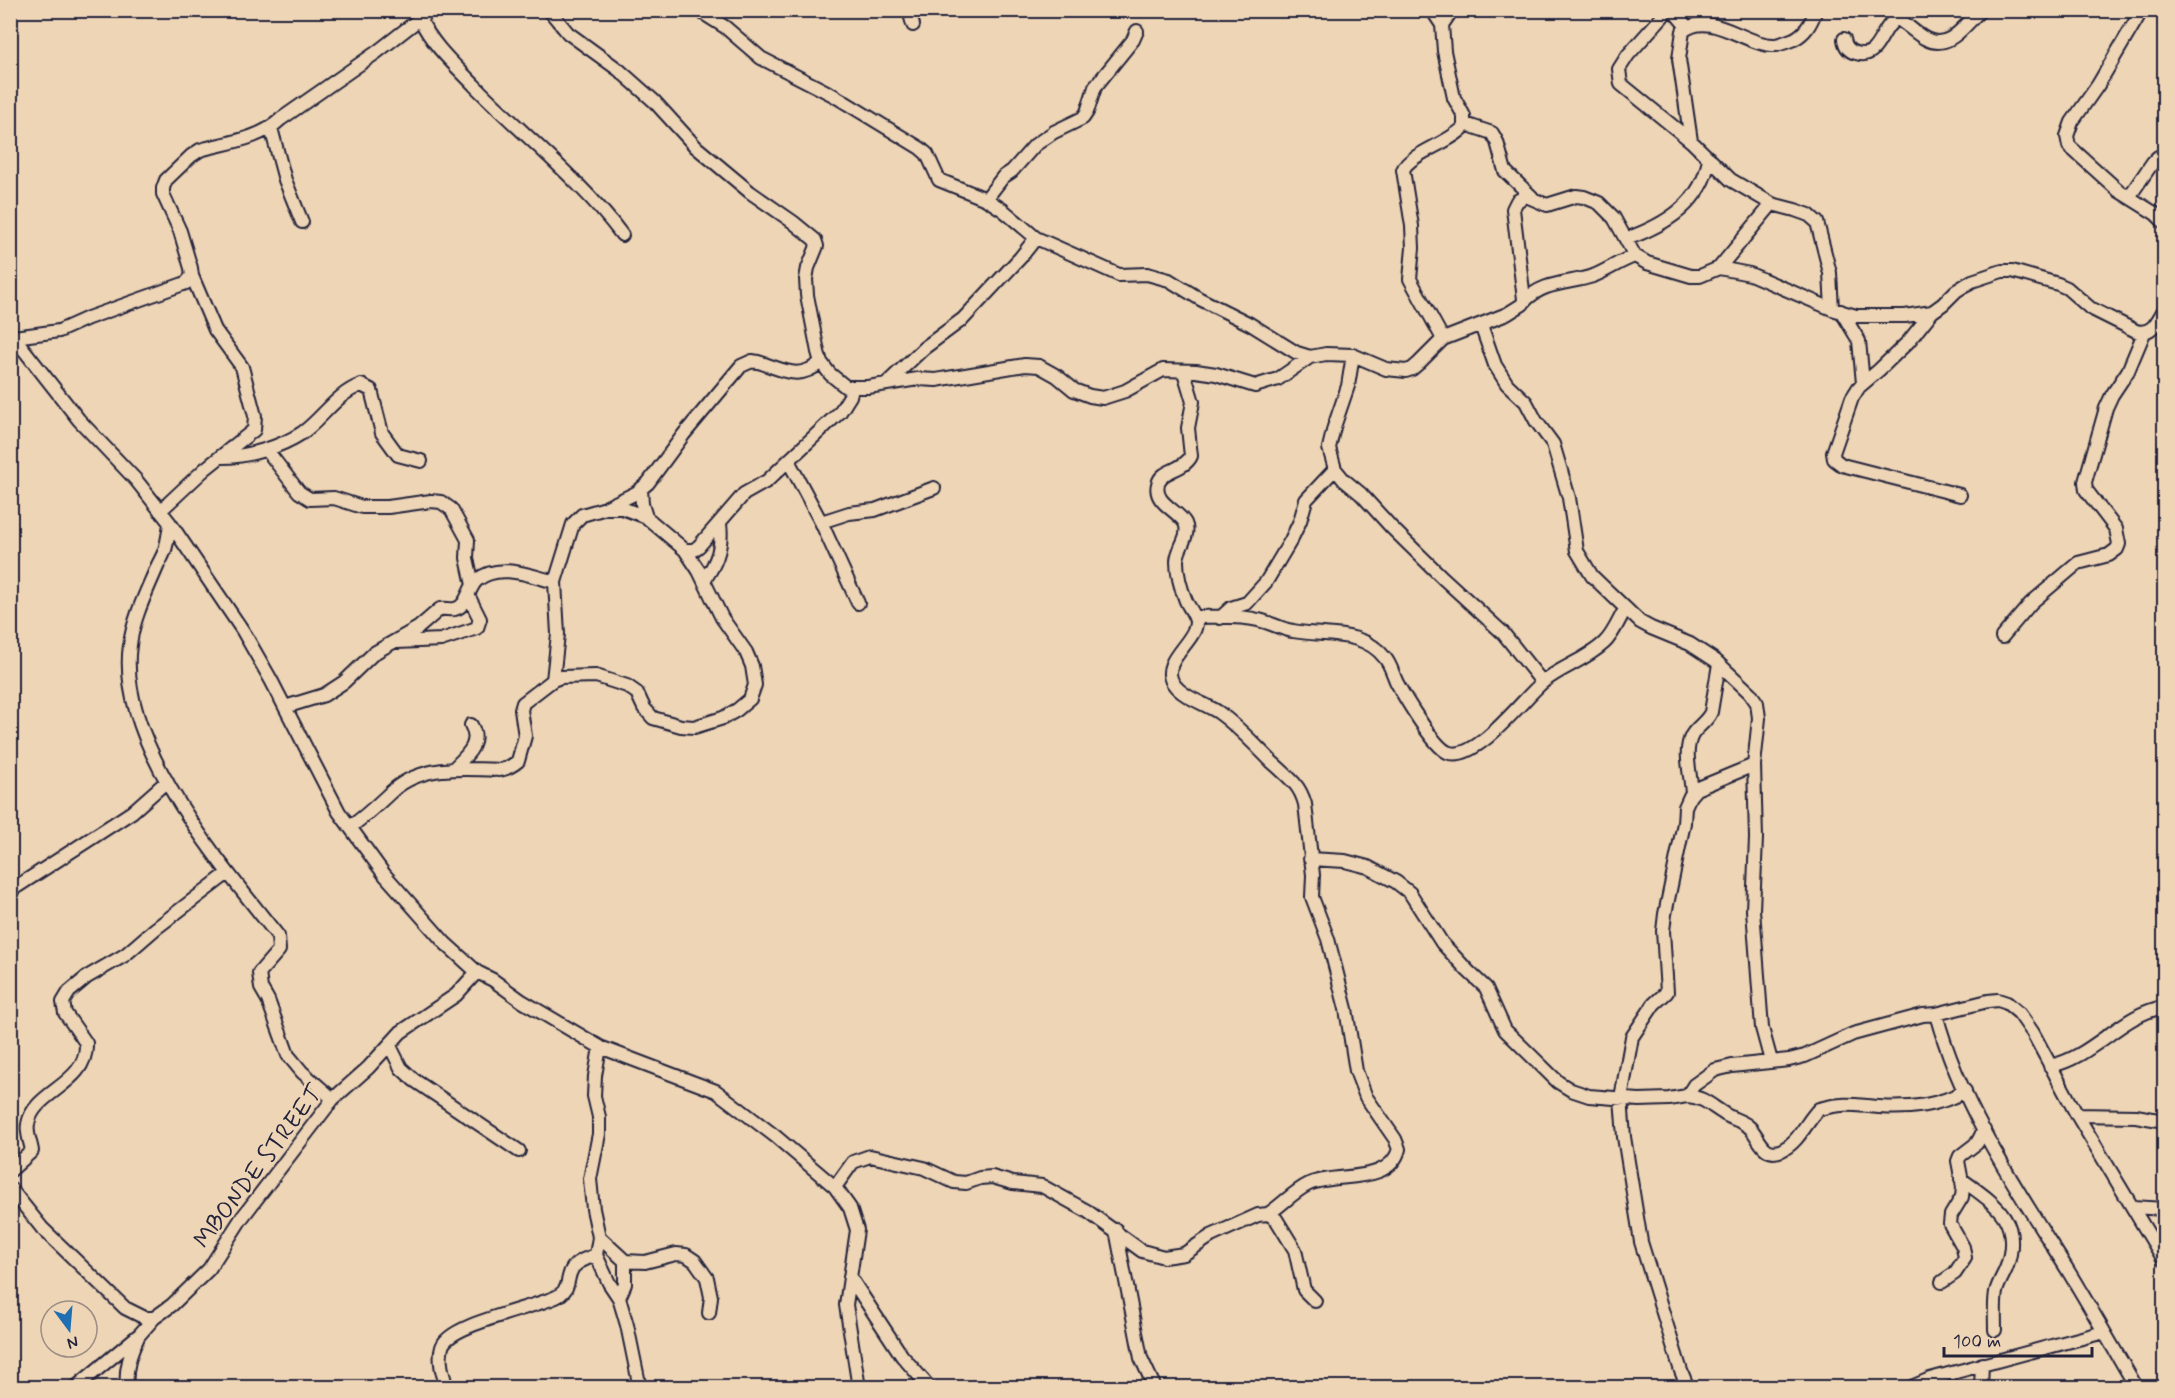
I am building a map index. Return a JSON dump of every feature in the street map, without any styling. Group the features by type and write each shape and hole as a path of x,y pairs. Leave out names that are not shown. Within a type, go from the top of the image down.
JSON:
{"street":[{"path":"160,511 254,430 255,416 242,367 215,330 192,276 188,253 163,194 166,180 200,150 261,134 271,129 281,119 378,52 431,10"},
{"path":"549,10 568,33 619,70 654,101 696,147 750,192 815,240 817,246 808,268 807,287 821,362 839,382 852,388 918,379 936,380 1025,365 1039,366 1057,376 1074,390 1103,398 1125,391 1163,370 1216,374 1255,386 1278,379 1310,357 1326,354 1353,355 1386,369 1406,371 1419,363 1443,339 1515,310 1533,292 1592,276 1635,256"},
{"path":"698,10 761,58 833,95 920,148 927,154 939,180 986,199 1036,238 1119,275 1146,274 1169,280 1200,299 1250,324 1297,353 1310,357"},
{"path":"710,17 722,10"},
{"path":"909,10 913,25"},
{"path":"1432,10 1442,25 1447,72 1454,98 1464,117 1465,124 1457,134 1408,161 1402,170 1413,226 1410,279 1443,339"},
{"path":"1442,25 1452,10"},
{"path":"1664,10 1663,16 1628,55 1619,69 1620,80 1625,88 1691,141 1731,180 1772,204 1809,215 1817,222 1837,310 1859,341 1863,382"},
{"path":"1673,10 1687,27"},
{"path":"1691,141 1679,59 1681,36 1687,27 1712,26 1776,45 1801,35 1808,28 1816,10"},
{"path":"1844,39 1848,49 1852,52 1865,54 1874,49 1889,25 1898,19 1927,39 1948,41 1982,10"},
{"path":"2142,10 2098,85 2072,122 2067,136 2069,146 2119,191 2157,214 2164,222"},
{"path":"420,19 435,45 512,123 567,172 622,235"},
{"path":"986,199 1003,177 1018,165 1035,145 1054,132 1083,118 1088,112 1095,87 1137,31"},
{"path":"1465,124 1492,133 1497,142 1505,171 1532,197 1543,204 1551,205 1569,197 1593,199 1606,208 1635,256 1691,276 1700,276 1719,268 1772,204"},
{"path":"271,129 285,180 302,222"},
{"path":"2129,197 2153,162 2158,157 2164,157"},
{"path":"1626,239 1653,229 1684,206 1702,183 1709,158"},
{"path":"1524,302 1513,209 1517,201 1526,196 1532,197"},
{"path":"887,383 924,348 963,320 1036,238"},
{"path":"1719,268 1750,274 1837,310 1856,315 1885,317 1932,312"},
{"path":"1960,495 1838,464 1833,453 1852,398 1863,382 1894,358 1932,312 1956,291 1972,281 2002,271 2012,271 2067,288 2090,308 2144,333"},
{"path":"12,334 59,331 88,318 186,283 192,276"},
{"path":"2002,637 2031,603 2078,563 2109,555 2117,549 2119,544 2116,529 2086,490 2085,482 2106,408 2128,372 2144,333 2153,328 2164,310"},
{"path":"1481,325 1495,365 1507,384 1526,402 1552,444 1569,498 1573,537 1582,561 1592,576 1625,609 1652,628 1690,644 1719,664 1750,693 1757,703 1759,718 1754,765 1756,838 1753,910 1762,1028 1770,1061"},
{"path":"12,334 79,420 136,480 170,523 243,631 339,812 384,874 445,943 477,972 600,1047 716,1091 776,1136 835,1186 850,1208 857,1230 846,1305 859,1388"},
{"path":"1353,355 1348,387 1329,448 1335,469 1443,578 1503,633 1542,682"},
{"path":"553,680 558,634 555,582 573,524 582,515 606,508 641,489 656,474 667,456 741,366 758,362 801,374 812,370 821,362"},
{"path":"835,1186 853,1162 877,1156 924,1168 954,1182 966,1183 980,1178 992,1178 1042,1186 1116,1230 1142,1251 1164,1257 1175,1257 1190,1252 1203,1240 1244,1220 1268,1214 1300,1190 1317,1181 1363,1176 1382,1170 1391,1163 1399,1151 1395,1138 1366,1097 1356,1071 1346,1009 1328,939 1312,897 1313,874 1305,804 1295,783 1221,714 1187,695 1173,682 1171,667 1195,627 1195,617 1186,601 1177,570 1177,556 1187,531 1186,525 1182,518 1160,499 1157,489 1158,482 1163,476 1183,466 1191,456 1188,428 1193,402 1184,372"},
{"path":"222,456 242,457 303,432 340,397 361,385 371,390 382,433 398,455 421,461"},
{"path":"685,550 699,546 744,494 767,481 789,462 840,412 852,388"},
{"path":"266,448 299,492 310,499 334,498 362,507 388,507 431,501 441,502 452,509 468,540 467,558 471,590 480,619 477,628 441,640 395,642"},
{"path":"789,462 821,522 858,603"},
{"path":"1220,618 1231,608 1247,603 1266,582 1292,540 1306,500 1335,469"},
{"path":"821,522 849,513 875,510 934,488"},
{"path":"641,489 646,517"},
{"path":"350,827 405,782 427,773 453,769 499,770 515,764 518,761 525,736 522,706 526,700 553,680 570,675 606,678 634,691 653,718 681,726 694,727 712,722 737,710 750,699 755,685 752,666 738,638 722,618 704,580 685,550 646,517 622,508 606,508"},
{"path":"170,523 166,547 136,621 130,643 128,662 135,705 143,730 167,781 194,828 278,936 279,950 260,973 258,979 288,1055 302,1072 333,1099"},
{"path":"704,580 721,547 720,524"},
{"path":"285,707 306,702 331,691 344,682 374,653 418,628 440,609 457,608 463,604 476,581 488,574 502,571 519,573 555,582"},
{"path":"1195,617 1252,619 1293,631 1359,639 1374,647 1386,658 1397,682 1423,726 1440,746 1452,753 1461,753 1484,740 1542,682 1606,642 1625,609"},
{"path":"1688,1388 1641,1242 1624,1137 1621,1098 1632,1037 1654,1004 1667,992 1663,931 1684,823 1685,807 1692,793 1689,744 1694,732 1711,712 1719,664"},
{"path":"453,769 474,746 476,739 471,725"},
{"path":"1692,793 1754,765"},
{"path":"10,891 132,812 167,781"},
{"path":"1310,859 1345,861 1368,867 1396,882 1410,894 1453,956 1486,988 1501,1025 1553,1077 1579,1094 1669,1100 1687,1096 1699,1097 1724,1114 1747,1125 1764,1148 1775,1152 1782,1150 1797,1138 1819,1109 1852,1103 1881,1107 1920,1107 1951,1099 1965,1091"},
{"path":"10,1171 32,1151 28,1128 34,1109 70,1080 81,1065 87,1050 84,1037 65,1013 63,1002 66,997 83,980 125,955 156,928 228,873"},
{"name":"MBONDE STREET","path":"75,1388 140,1334 154,1318 172,1305 210,1269 241,1219 333,1099 368,1068 401,1032 456,995 477,972"},
{"path":"1687,1096 1694,1085 1715,1070 1805,1056 1853,1034 1923,1015 1988,1001 1998,1000 2007,1003 2019,1013 2028,1027 2077,1115 2164,1260"},
{"path":"2050,1066 2067,1062 2130,1021 2153,1009 2164,1007"},
{"path":"1936,1014 1946,1051 2002,1166 2137,1388"},
{"path":"390,1046 401,1068 414,1080 519,1151"},
{"path":"600,1047 594,1096 599,1117 598,1134 590,1179 599,1237 596,1256 619,1298 640,1388"},
{"path":"2077,1115 2136,1116 2164,1121"},
{"path":"1942,1282 1955,1273 1965,1258 1963,1248 1950,1224 1951,1215 1962,1197 1958,1161 1960,1156 1977,1143 1984,1130"},
{"path":"1961,1179 1990,1201 2008,1222 2011,1233 2007,1266 1996,1291 1995,1330"},
{"path":"10,1188 42,1228 125,1308 145,1318 154,1318"},
{"path":"2133,1207 2164,1209"},
{"path":"1268,1214 1276,1219 1295,1250 1304,1290 1315,1301"},
{"path":"1116,1230 1141,1359 1155,1388"},
{"path":"599,1237 625,1261 645,1262 676,1254 686,1255 695,1262 707,1278 711,1297 709,1313"},
{"path":"447,1388 441,1356 442,1344 449,1337 477,1322 547,1301 561,1294 567,1289 572,1269 583,1260 596,1256"},
{"path":"619,1298 625,1284 625,1261"},
{"path":"849,1277 902,1356 930,1388"},
{"path":"1909,1388 1930,1379 1982,1364 2104,1332"},
{"path":"127,1388 125,1374 127,1364 140,1334"},
{"path":"1981,1388 1982,1364"}]}
